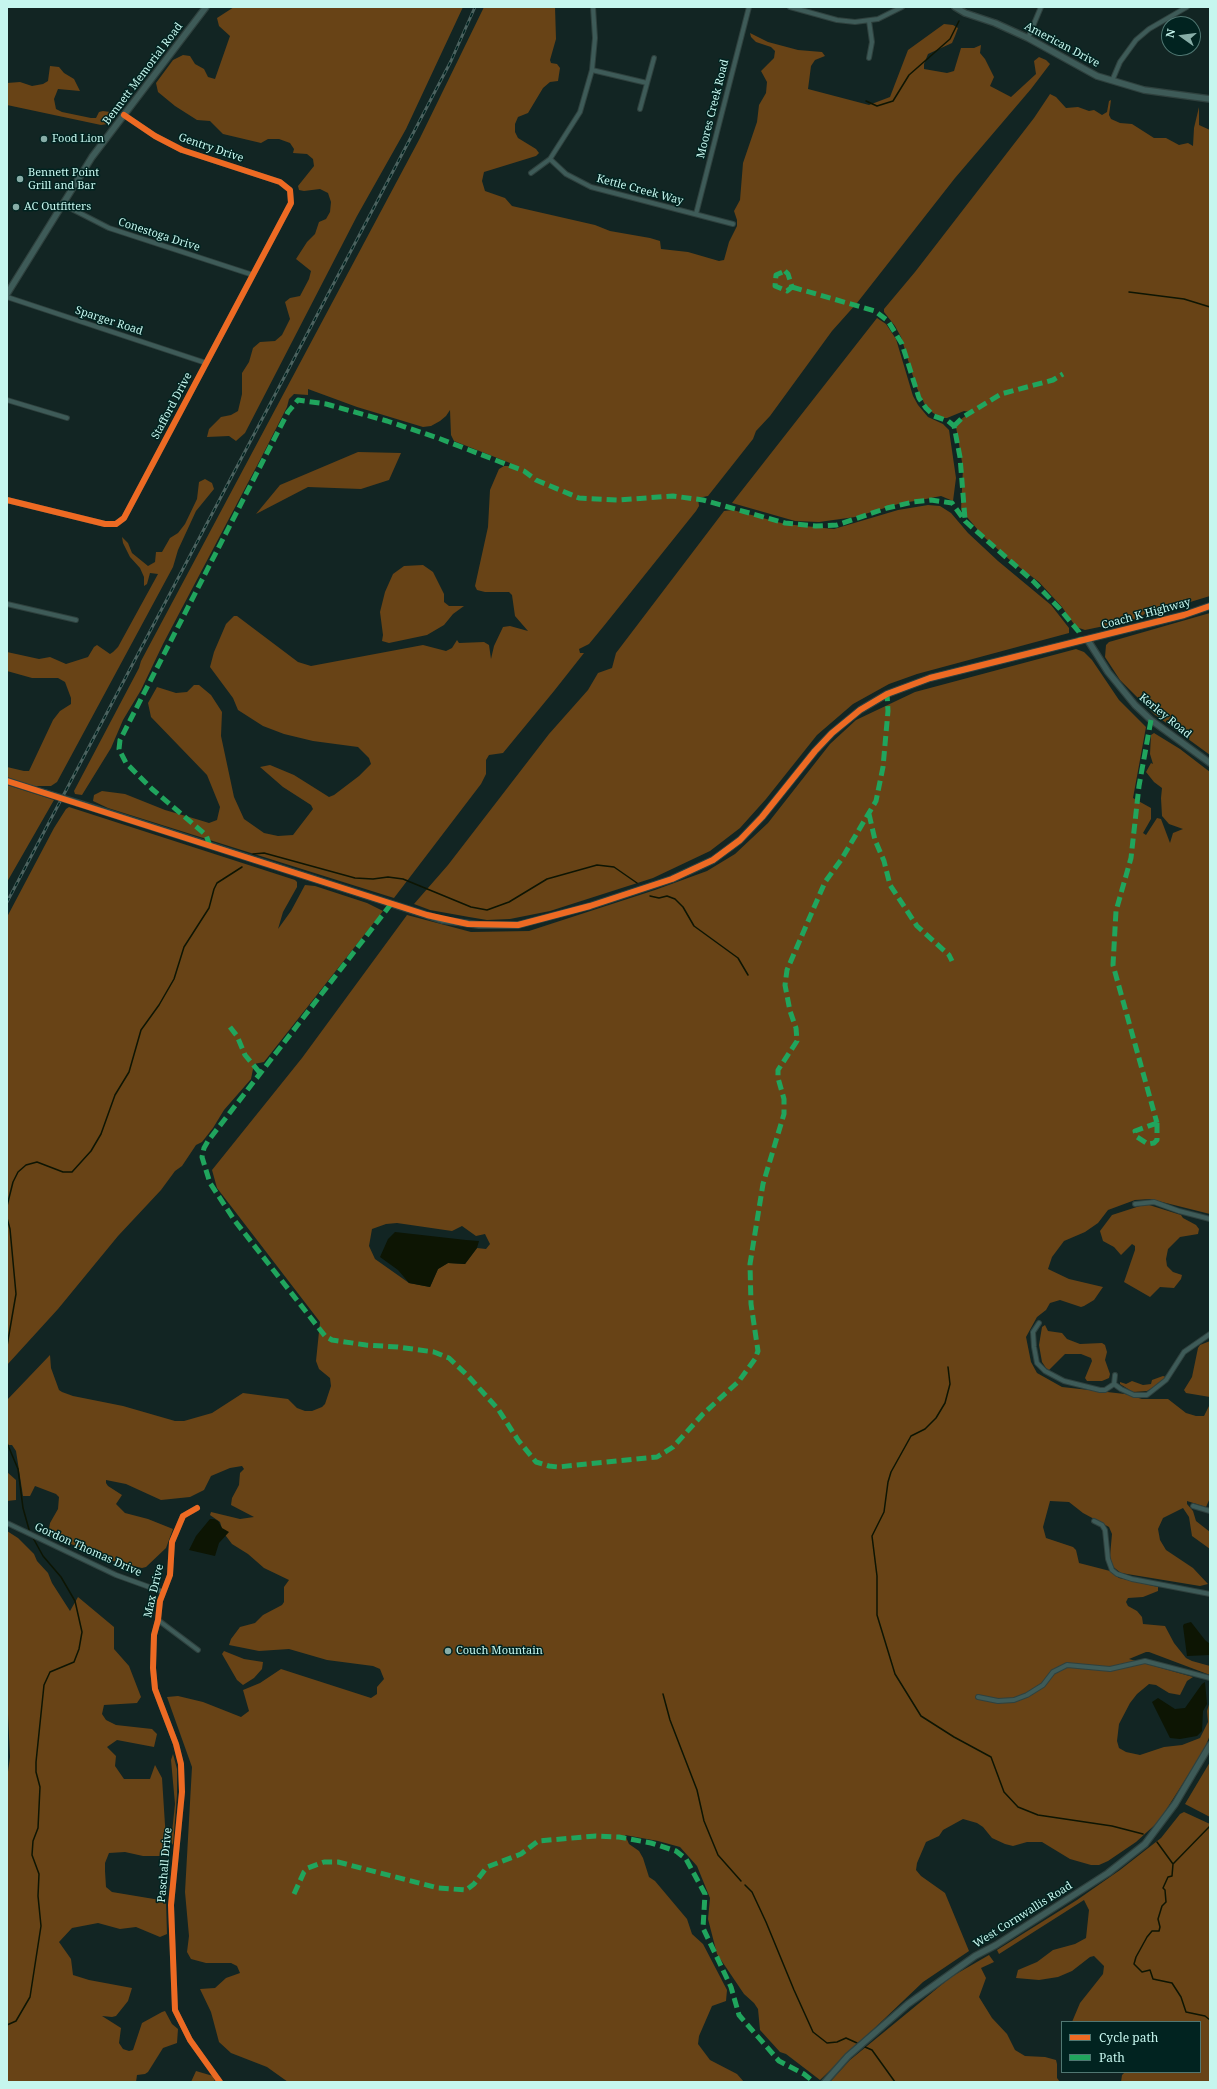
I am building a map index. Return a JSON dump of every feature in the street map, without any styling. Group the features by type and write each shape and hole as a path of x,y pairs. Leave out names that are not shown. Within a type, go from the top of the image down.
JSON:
{"street":[{"name":"Bennett Memorial Road","path":"7,296 88,163 206,7"},
{"path":"531,173 550,159 580,112 592,70 595,38 593,7"},
{"name":"Moores Creek Road","path":"696,214 749,7"},
{"path":"790,7 837,20 855,22 869,21 887,15 902,7"},
{"name":"American Drive","path":"955,7 1028,38 1088,72 1112,81 1155,92 1210,99"},
{"path":"1028,38 1042,7"},
{"path":"1112,81 1120,62 1136,40 1149,29 1187,7"},
{"path":"869,21 872,42 869,58"},
{"path":"640,109 654,58"},
{"path":"592,70 647,83"},
{"name":"Gentry Drive","path":"124,115 168,144 190,153 274,179 288,187 291,194"},
{"name":"Kettle Creek Way","path":"550,159 566,174 591,187 733,224"},
{"name":"Stafford Drive","path":"7,500 105,524 120,522 131,507 289,207 291,194"},
{"name":"Conestoga Drive","path":"62,204 108,228 253,275"},
{"name":"Sparger Road","path":"7,296 206,363"},
{"path":"7,400 67,418"},
{"path":"7,604 76,620"},
{"name":"Coach K Highway","path":"7,781 442,920 479,925 518,925 590,906 672,879 713,860 740,840 762,817 832,733 860,710 883,697 930,678 1184,615 1210,606"},
{"name":"Kerley Road","path":"1087,639 1108,672 1132,702 1151,720 1210,763"},
{"path":"1135,1204 1154,1202 1178,1211 1210,1219"},
{"path":"1039,1323 1033,1332 1034,1346 1037,1363 1045,1371 1064,1381 1100,1390 1105,1390 1114,1384 1115,1375"},
{"path":"1114,1384 1134,1395 1147,1396 1166,1380 1184,1352 1210,1334"},
{"path":"1193,1506 1210,1511"},
{"name":"Max Drive","path":"154,1641 160,1601 170,1575 172,1542 183,1516 196,1508"},
{"path":"1094,1521 1102,1525 1105,1530 1108,1559 1112,1570 1127,1578 1210,1594"},
{"name":"Gordon Thomas Drive","path":"7,1523 116,1575 163,1592"},
{"name":"Max Drive","path":"158,1620 198,1650"},
{"name":"Paschall Drive","path":"154,1641 152,1668 155,1689 176,1744 181,1764 182,1792 171,1905 175,2010 190,2040 220,2082"},
{"path":"978,1697 998,1701 1014,1700 1027,1695 1043,1684 1053,1672 1067,1665 1110,1669 1145,1661 1210,1678"},
{"name":"West Cornwallis Road","path":"825,2082 848,2056 914,2000 975,1956 996,1945 1108,1873 1145,1844 1175,1804 1210,1745"}],"shaded area":[{"path":"234,7 463,7 406,129 357,216 245,433 236,441 229,436 207,437 209,429 221,417 231,415 238,411 242,394 242,373 249,362 253,348 260,342 275,341 282,335 290,319 285,302 290,298 300,296 309,279 311,271 296,259 307,242 315,234 319,222 326,219 330,212 331,202 328,193 320,189 304,191 299,190 298,186 314,166 313,159 307,154 293,153 294,149 290,143 279,139 268,139 261,143 223,134 210,121 197,120 175,106 158,92 156,83 173,60 183,55 190,56 195,64 204,69 208,77 215,79 230,36 219,26 217,18"},
{"path":"484,7 555,7 556,39 550,60 551,63 557,64 560,68 558,81 550,82 543,88 528,113 518,117 515,124 515,132 518,138 536,149 539,153 536,156 484,172 482,181 485,191 505,198 512,206 595,225 610,231 650,238 660,241 661,249 688,252 719,261 724,260 729,242 737,226 734,211 740,200 743,163 757,122 759,105 766,93 767,82 761,71 774,58 775,51 771,47 756,42 751,37 750,33 768,42 798,50 822,52 825,56 815,60 811,66 808,89 869,105 890,97 908,50 944,24 953,25 958,28 952,43 928,54 924,64 924,69 947,73 954,71 961,48 974,48 981,45 980,53 985,59 994,77 990,86 1011,97 1036,74 1034,61 1039,57 1046,60 1050,64 1031,89 955,178 857,303 832,331 770,416 756,431 753,439 708,496 698,498 699,506 696,511 589,644 579,649 580,653 584,653 554,691 503,753 489,755 486,760 486,774 481,784 394,898 108,808 93,801 94,795 102,791 125,794 165,810 209,823 217,820 220,807 207,775 151,717 148,703 157,687 176,693 187,692 194,685 199,685 211,695 222,712 221,736 234,797 244,819 264,833 278,836 293,835 313,809 311,805 283,787 260,767 270,765 294,775 329,797 334,795 359,776 371,764 369,758 358,747 313,741 284,734 263,726 238,710 233,698 210,667 214,652 226,624 234,616 237,616 298,662 311,666 423,645 446,651 452,648 457,640 459,643 484,642 489,645 491,659 494,646 503,627 510,626 528,631 515,616 512,595 509,592 485,592 477,590 475,586 488,527 490,490 499,469 504,466 509,466 510,463 454,441 451,435 450,410 440,421 431,426 423,427 357,407 308,389 308,395 294,394 289,399 287,407 261,458 163,644 141,690 123,720 111,748 82,795 75,794 74,791 139,668 141,661 420,138"},
{"path":"50,66 59,67 64,73 74,79 80,91 58,89 54,99 56,109 62,112 91,118 96,118 99,112 110,112 111,118 107,124 101,125 7,105 7,83 20,82 32,86 43,84 48,81"},
{"path":"1050,94 1056,97 1066,108 1078,107 1089,111 1094,110 1102,115 1107,112 1109,101 1111,100 1109,115 1111,119 1120,123 1132,124 1154,138 1166,138 1179,145 1188,143 1193,146 1194,128 1199,107 1199,125 1210,130 1210,596 1157,612 1148,611 1141,617 1133,620 1085,630 1076,627 1062,607 1039,582 1011,561 984,537 961,510 963,468 956,427 957,422 971,412 964,411 947,418 942,418 933,413 925,405 916,386 901,337 895,326 884,312 884,309 915,272 1034,118"},
{"path":"877,318 886,324 896,339 913,396 918,405 928,417 943,424 949,430 956,478 953,501 941,496 898,504 855,517 819,522 795,521 732,503"},
{"path":"358,452 401,453 389,480 361,489 308,487 256,514 280,485"},
{"path":"205,479 212,483 214,489 196,511 178,550 173,567 57,782 51,786 33,786 7,777 7,767 29,771 53,720 60,711 71,704 71,698 65,682 58,678 32,678 7,671 7,652 39,659 50,657 66,664 88,657 97,645 110,654 113,652 118,647 158,574 150,573 147,584 144,586 144,577 140,568 130,557 123,543 122,537 128,543 132,553 148,566 155,562 156,552 162,552 170,538 178,533 185,524 197,499 199,482"},
{"path":"928,505 940,506 951,513 968,533 998,561 1051,605 1069,628 1069,633 917,674 889,684 853,704 817,735 766,799 740,828 710,851 653,878 550,911 510,919 487,920 430,910 414,904 448,865 549,734 588,690 598,673 612,668 616,653 724,511 733,510 785,524 834,529 898,510"},
{"path":"423,565 433,572 444,594 444,602 449,606 464,606 453,614 444,625 427,635 389,643 382,641 383,635 380,612 385,592 393,574 404,566"},
{"path":"1210,613 1210,755 1154,714 1120,680 1105,657 1106,645 1109,642"},
{"path":"1076,649 1084,652 1092,660 1119,700 1146,727 1133,798 1151,808 1151,819 1143,833 1146,835 1157,818 1161,819 1170,843 1173,833 1183,829 1169,824 1162,816 1162,788 1154,782 1146,772 1151,763 1153,764 1150,754 1151,735 1154,733 1180,749 1210,772 1210,1214 1150,1199 1135,1200 1108,1210 1098,1223 1085,1232 1064,1241 1052,1257 1048,1269 1069,1279 1103,1287 1094,1300 1081,1307 1060,1300 1050,1303 1046,1310 1037,1317 1026,1337 1031,1362 1037,1373 1062,1387 1125,1394 1142,1399 1168,1399 1186,1413 1196,1416 1204,1416 1210,1404 1210,1498 1206,1507 1187,1501 1187,1504 1193,1511 1196,1521 1210,1532 1210,1549 1192,1536 1189,1517 1183,1508 1163,1518 1158,1529 1160,1540 1166,1550 1193,1568 1208,1584 1200,1586 1121,1573 1112,1566 1110,1556 1112,1534 1109,1527 1083,1513 1069,1502 1050,1501 1043,1527 1046,1538 1073,1547 1076,1550 1079,1563 1110,1571 1119,1578 1158,1587 1158,1591 1143,1597 1128,1598 1126,1602 1128,1606 1137,1611 1142,1617 1143,1624 1165,1626 1174,1643 1186,1658 1210,1666 1210,1675 1149,1652 1129,1659 1193,1677 1187,1681 1180,1695 1169,1693 1156,1685 1149,1684 1137,1694 1130,1703 1119,1724 1117,1741 1119,1748 1126,1752 1140,1755 1164,1747 1182,1745 1200,1738 1208,1722 1207,1711 1210,1701 1210,1735 1204,1750 1159,1821 1136,1842 1108,1861 1099,1865 1091,1865 1070,1859 1042,1842 1027,1842 1013,1846 1005,1844 992,1838 983,1827 977,1823 963,1819 943,1830 939,1836 926,1842 917,1863 916,1870 921,1876 945,1893 969,1951 923,1982 820,2080 786,2054 780,2052 760,2030 758,2009 744,1994 717,1954 708,1919 710,1898 697,1866 680,1847 625,1835 629,1844 639,1851 643,1858 649,1877 655,1881 687,1919 692,1934 703,1944 727,1990 726,2001 712,2006 699,2036 698,2044 710,2060 737,2074 744,2082 288,2082 267,2067 231,2053 219,2042 211,2012 200,1989 215,1988 226,1978 240,1973 237,1966 231,1963 206,1963 191,1959 187,1952 189,1936 185,1892 192,1767 167,1697 178,1696 203,1702 241,1717 249,1711 243,1690 260,1683 281,1669 371,1698 377,1694 377,1687 384,1679 380,1669 373,1666 327,1660 289,1649 259,1651 229,1645 231,1639 240,1627 255,1623 263,1615 282,1605 284,1602 284,1587 289,1580 264,1568 248,1554 232,1544 223,1532 220,1522 210,1515 211,1512 240,1519 254,1517 231,1505 232,1498 239,1485 240,1473 244,1469 242,1466 230,1468 211,1476 204,1490 190,1497 161,1500 126,1484 106,1480 108,1486 122,1495 116,1504 125,1513 148,1519 173,1529 166,1548 146,1567 142,1568 119,1563 48,1535 50,1523 58,1509 59,1497 56,1494 35,1486 30,1496 23,1496 16,1451 12,1445 7,1445 7,1400 50,1355 51,1368 59,1390 62,1392 73,1396 123,1406 175,1421 184,1421 212,1413 243,1393 288,1399 297,1408 305,1411 312,1411 322,1407 325,1404 331,1386 330,1378 319,1369 316,1361 320,1322 217,1188 212,1170 302,1058 407,915 471,932 529,931 655,890 707,871 735,854 768,823 830,744 856,720 915,692","holes":["397,1223 452,1231 462,1226 476,1236 485,1234 490,1244 486,1249 477,1248 465,1264 448,1263 438,1269 430,1287 409,1283 375,1259 369,1246 372,1229 386,1224"]},
{"path":"7,785 54,800 7,882 8,824"},
{"path":"69,807 295,880 297,882 297,887 283,912 278,929 291,911 305,885 315,886 367,903 383,911 264,1062 254,1064 251,1079 224,1110 202,1142 196,1145 182,1166 175,1171 161,1190 118,1236 58,1309 7,1365 7,917 54,828 66,809"},
{"path":"1146,1204 1181,1215 1183,1218 1196,1225 1199,1229 1198,1234 1180,1237 1168,1249 1166,1259 1167,1266 1173,1272 1182,1275 1181,1279 1174,1288 1160,1287 1150,1297 1124,1282 1135,1246 1132,1244 1121,1255 1114,1247 1103,1241 1100,1231 1112,1215"},
{"path":"395,1232 479,1241 477,1248 465,1264 448,1263 438,1269 430,1287 409,1283 398,1270 380,1257 388,1239"},
{"path":"1045,1325 1048,1331 1062,1333 1067,1339 1080,1344 1102,1343 1105,1345 1107,1352 1105,1360 1110,1374 1109,1378 1102,1381 1087,1381 1085,1378 1092,1361 1091,1358 1081,1354 1065,1354 1049,1370 1046,1368 1042,1362 1039,1345 1042,1327"},
{"path":"1210,1341 1210,1397 1186,1393 1184,1390 1192,1377 1198,1348 1200,1345"},
{"path":"1163,1376 1166,1377 1161,1383 1147,1391 1133,1392 1120,1384 1120,1382 1126,1384 1132,1381 1143,1385 1151,1384 1152,1380"},
{"path":"7,1472 16,1480 16,1500 7,1501"},
{"path":"210,1519 218,1521 222,1528 229,1532 219,1543 215,1556 189,1550 196,1536"},
{"path":"7,1531 18,1538 34,1554 37,1561 48,1573 52,1583 70,1611 78,1597 114,1627 114,1649 129,1666 141,1697 137,1703 104,1705 102,1714 106,1720 116,1725 152,1729 157,1734 154,1747 117,1740 107,1747 116,1756 115,1766 124,1779 150,1779 155,1765 162,1778 167,1856 143,1856 125,1852 109,1853 105,1863 105,1871 106,1887 112,1892 166,1901 167,1934 160,1937 136,1927 120,1929 98,1923 72,1928 59,1942 71,1959 73,1975 89,1980 132,1988 128,2001 116,2016 102,2016 121,2028 119,2043 123,2049 129,2051 133,2050 142,2023 162,2012 165,2011 172,2024 178,2029 177,2043 163,2048 148,2072 137,2075 136,2082 7,2082 7,1779 10,1757 7,1693"},
{"path":"1191,1622 1210,1644 1210,1655 1187,1656 1183,1626 1184,1624"},
{"path":"224,1651 244,1659 263,1662 262,1669 254,1678 243,1685 237,1680 222,1654"},
{"path":"1205,1682 1207,1704 1203,1711 1202,1731 1197,1736 1180,1739 1170,1738 1152,1702 1158,1698 1175,1709 1185,1708"},
{"path":"173,1754 177,1769 177,1795 173,1845 171,1842 175,1804 171,1760"},
{"path":"1210,1762 1210,1817 1185,1804"},
{"path":"1184,1812 1210,1824 1210,2082 1121,2082 1122,2075 1124,2073 1201,2073 1201,2021 1072,2021 1080,2003 1103,1974 1104,1966 1094,1956 1090,1957 1072,1971 1058,1977 1039,1980 1016,1978 1018,1970 1037,1962 1053,1950 1075,1944 1086,1938 1089,1910 1084,1900 999,1954 997,1950 1077,1900 1120,1870 1161,1838 1180,1814"},
{"path":"989,1955 994,1962 981,1968 986,1978 979,1997 992,2018 1007,2034 1015,2050 1025,2056 1045,2057 1056,2060 1057,2078 1060,2082 830,2082 850,2060 951,1977"},
{"path":"196,2071 213,2076 215,2082 191,2082"}],"waterway":[{"path":"866,101 877,106 893,101 909,75 950,39 959,21"},
{"path":"1129,292 1184,299 1210,307"},
{"path":"253,854 264,853 355,878 373,879 388,877 403,879 471,907 487,910 509,902 547,879 597,865 614,867 637,883"},
{"path":"7,1206 13,1182 18,1172 26,1165 37,1162 63,1172 72,1172 91,1151 101,1134 115,1095 129,1072 141,1030 159,1005 174,979 184,947 209,908 217,883 242,867"},
{"path":"650,896 659,898 667,896 675,899 683,907 694,926 738,958 748,975"},
{"path":"7,1218 10,1229 16,1294 7,1346"},
{"path":"948,1367 950,1384 945,1403 936,1418 925,1429 911,1436 891,1472 888,1482 884,1512 872,1536 877,1576 877,1615 895,1674 921,1716 954,1737 991,1757 1004,1792 1018,1807 1038,1815 1112,1826 1143,1834"},
{"path":"7,1443 18,1469 23,1508 30,1533"},
{"path":"7,2025 16,2021 30,1997 41,1926 38,1896 39,1874 32,1855 33,1841 38,1828 40,1787 36,1772 36,1762 44,1685 50,1672 74,1662 79,1649 82,1632 75,1601 61,1577 43,1556 32,1536"},
{"path":"663,1694 670,1720 697,1790 704,1821 718,1855 741,1881"},
{"path":"1210,1826 1173,1864 1172,1876 1168,1877 1163,1888 1165,1890 1166,1902 1162,1906 1158,1919 1160,1927 1159,1931 1152,1931 1147,1937 1136,1957 1134,1964 1142,1972 1150,1970 1153,1979 1172,1983 1181,1997 1186,2012 1205,2016 1210,2020"},
{"path":"1157,1842 1173,1864"},
{"path":"745,1885 752,1892 766,1922 813,2032 827,2043 837,2042 846,2038 857,2043"},
{"path":"865,2047 872,2050 895,2082"}],"railway":[{"path":"7,902 451,61 475,7"}],"marked path":[{"path":"785,271 788,274 792,287 787,291 775,286 776,275 785,271"},
{"path":"792,287 875,311 888,321 902,344 919,398 934,416 948,421 954,426 960,457 965,519"},
{"path":"954,426 963,417 1001,394 1053,380 1063,374"},
{"path":"210,846 206,835 152,789 126,763 119,749 120,740 288,412 298,400 326,404 387,421 438,438 524,471 536,480 579,498 619,500 673,496 703,500 785,523 816,526 837,525 887,508 913,502 931,500 952,503 965,521 1034,582 1059,608 1079,632 1081,641"},
{"path":"391,904 208,1141 204,1148 202,1157 210,1183 235,1221 325,1336 332,1340 366,1345 398,1347 434,1352 449,1358 468,1376 498,1409 518,1440 536,1462 558,1467 657,1457 673,1447 703,1414 739,1381 755,1359 758,1351 751,1304 750,1264 763,1184 784,1114 784,1099 778,1078 778,1070 797,1041 796,1028 790,1011 785,985 787,970 825,882 841,860 876,801 883,767 888,711 887,694"},
{"path":"1151,720 1139,786 1131,858 1116,911 1113,965 1157,1123"},
{"path":"869,814 875,840 884,861 890,885 917,926 949,955 952,961"},
{"path":"230,1027 237,1036 245,1055 260,1073"},
{"path":"1157,1123 1157,1140 1154,1143 1148,1144 1137,1137 1135,1131 1157,1123"},
{"path":"294,1894 304,1872 308,1868 324,1862 338,1862 438,1888 466,1890 474,1884 487,1867 521,1854 538,1841 596,1836 619,1837 651,1843 676,1851 686,1859 705,1894 703,1928 731,1987 739,2015 779,2061 804,2074 814,2082"}],"cycle path":[{"path":"7,500 105,524 116,524 124,518 291,203 290,190 280,182 182,150 155,136 124,115"},
{"path":"7,781 427,915 468,924 518,925 590,906 672,879 713,860 740,840 762,817 815,751 832,733 860,710 887,694 930,678 1184,615 1210,606"},
{"path":"197,1508 183,1516 172,1542 170,1575 160,1601 158,1620 154,1635 153,1668 155,1689 176,1744 181,1764 182,1792 171,1905 175,2010 190,2040 220,2082"}],"place":[{"name":"Food Lion","path":"44,139"},
{"name":"Bennett Point Grill and Bar","path":"20,179"},
{"name":"AC Outfitters","path":"16,207"},
{"name":"Couch Mountain","path":"448,1651"}]}
